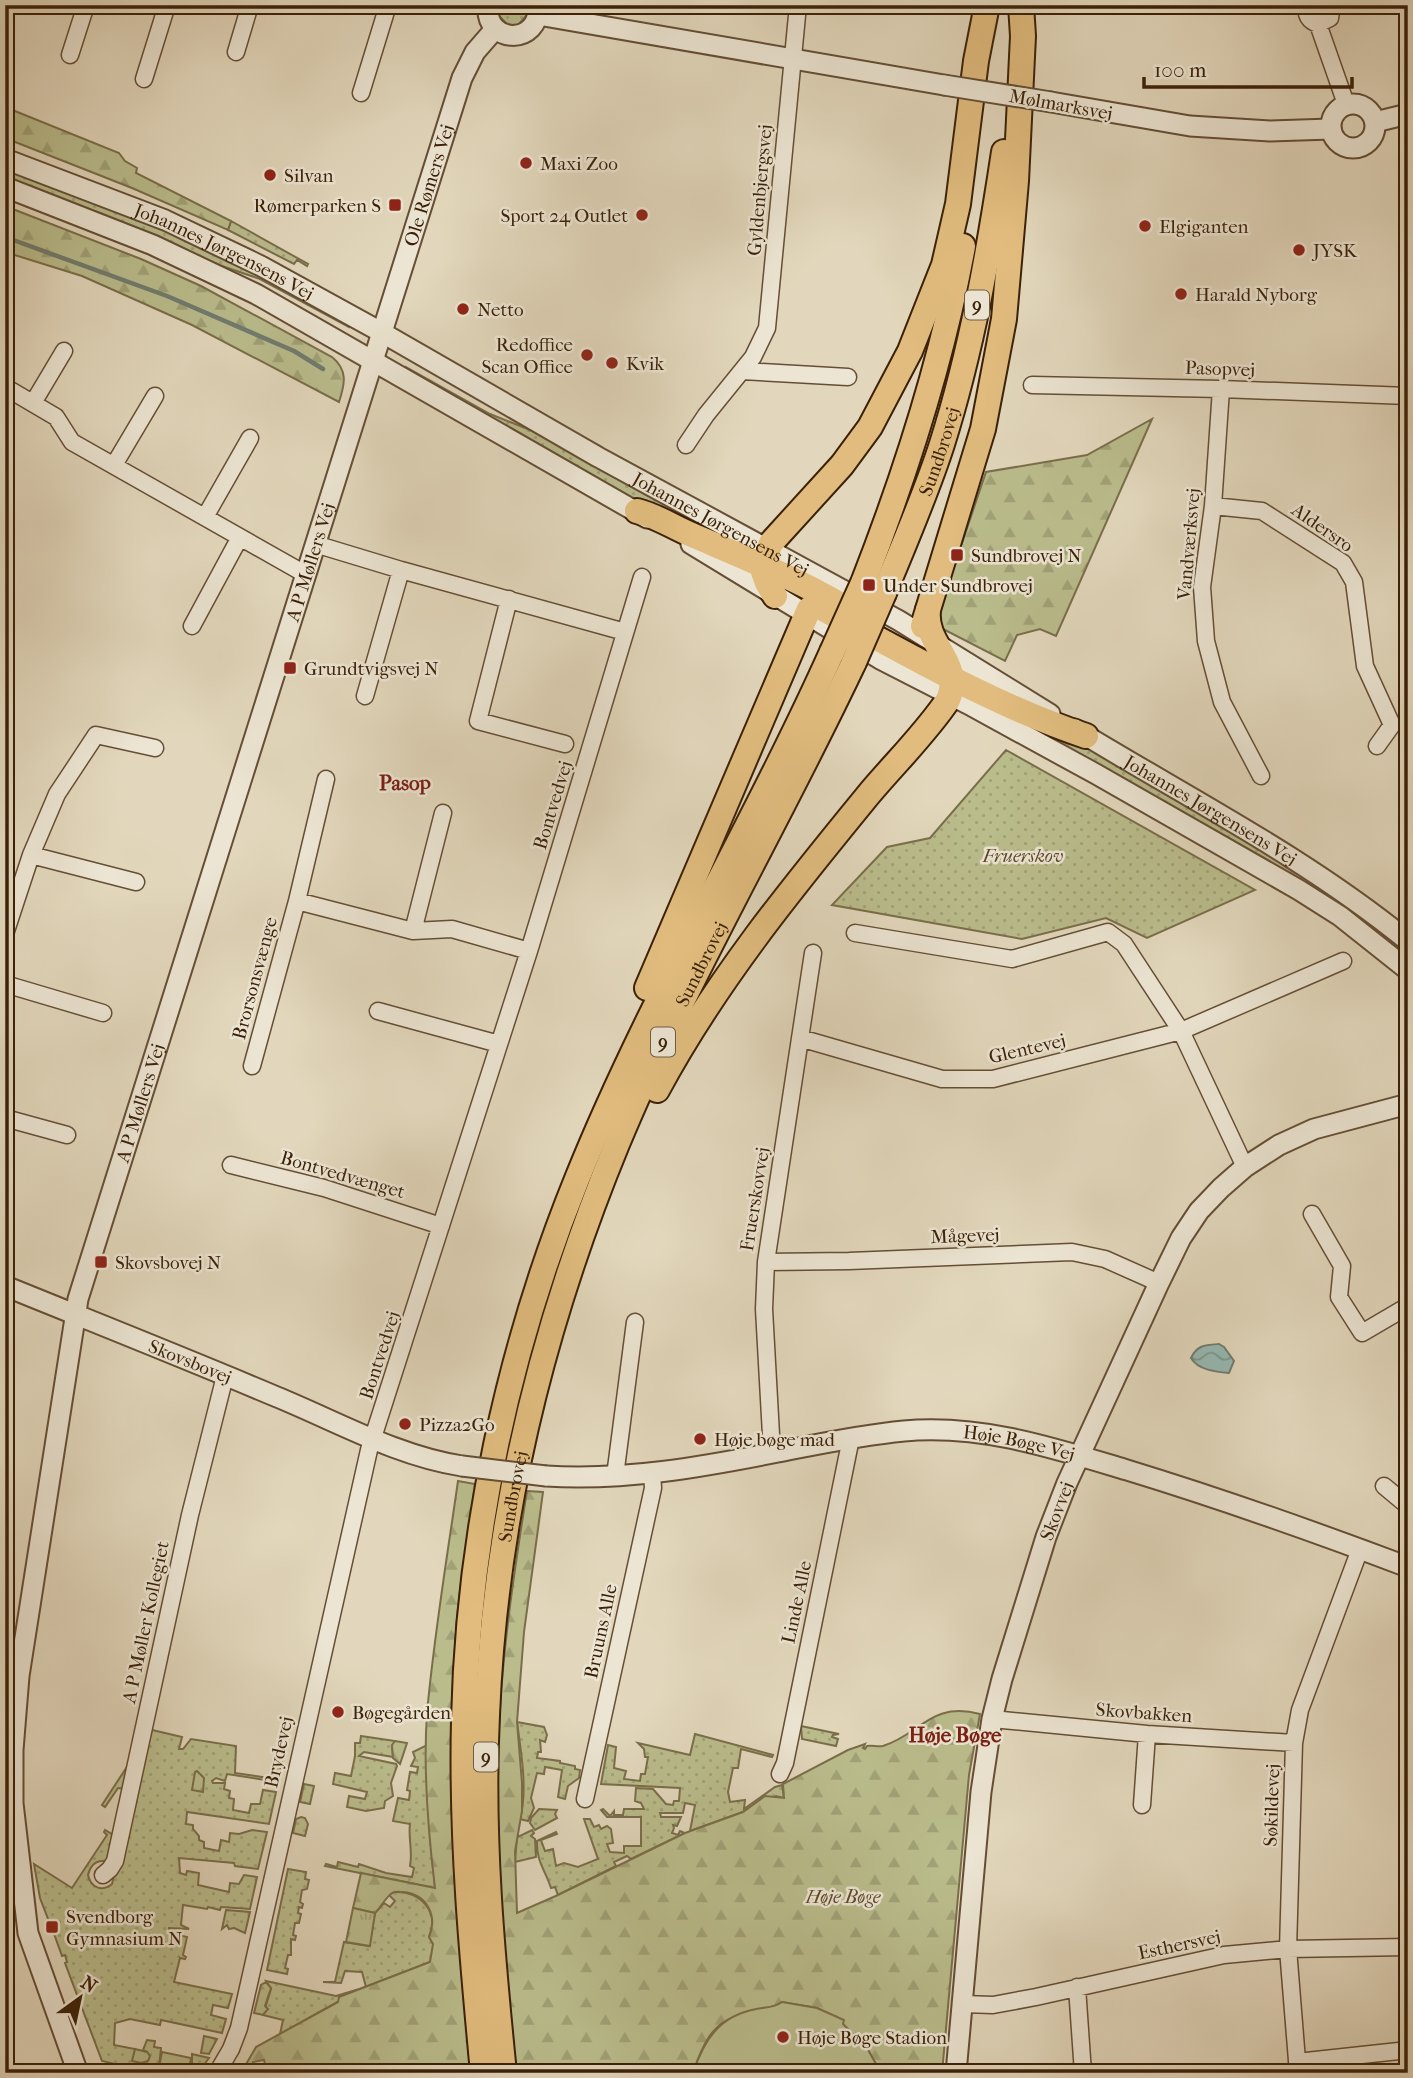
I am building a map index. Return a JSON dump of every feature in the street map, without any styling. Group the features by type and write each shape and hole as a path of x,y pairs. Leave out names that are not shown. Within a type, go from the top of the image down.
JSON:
{"main road":[{"path":"775,596 766,583 766,557 775,538 842,466 870,427 910,351 944,265 958,204 976,61 988,5"},
{"name":"Sundbrovej","path":"874,588 944,338 958,276 977,168 986,66 988,5"},
{"name":"Sundbrovej","path":"504,2073 489,1924 485,1805 487,1717 502,1554 522,1443 560,1298 618,1141 684,999 815,742 843,657 941,446 957,393 985,271 1006,136 1015,5"},
{"path":"637,511 655,515 690,534 766,557 897,638 913,641 928,630 983,429 1004,319 1016,181 1023,36 1021,5"},
{"path":"547,1258 572,1170 596,1108 809,609 821,608 951,687 1086,736"},
{"path":"522,1443 600,1218 639,1126 665,1074 700,1014 753,940 871,792 943,709 951,687 949,663 928,630"},
{"name":"Sundbrovej","path":"484,2073 465,1837 463,1753 466,1665 481,1537 515,1365 547,1258 586,1158 654,1007 795,732 843,657"}],"street":[{"path":"70,55 86,5"},
{"path":"144,79 167,5"},
{"path":"236,52 250,5"},
{"path":"362,93 388,5"},
{"path":"488,5 488,17 495,29 509,36 525,33 536,22 538,10"},
{"name":"Gyldenbjergsvej","path":"686,445 706,415 753,357 767,328 797,5"},
{"path":"1307,5 1309,18 1318,24 1346,104"},
{"path":"1318,24 1330,18 1332,5"},
{"name":"Mølmarksvej","path":"538,10 792,59 1191,126 1270,131 1331,129"},
{"name":"Ole Rømers Vej","path":"377,346 464,72 478,47 495,29"},
{"path":"1346,104 1361,105 1368,109 1375,122 1370,140 1359,147 1344,146 1331,129 1332,117 1346,104"},
{"path":"1375,122 1408,114"},
{"name":"Johannes Jørgensens Vej","path":"5,159 165,220 208,240 806,615"},
{"name":"Johannes Jørgensens Vej","path":"5,187 122,232 377,346 598,457 766,557"},
{"name":"A P Møllers Vej","path":"78,2073 31,1944 24,1906 13,1803 15,1713 23,1650 75,1315 86,1269 377,346"},
{"path":"33,403 64,351"},
{"path":"741,371 848,377"},
{"name":"Pasopvej","path":"1032,385 1408,397"},
{"path":"5,387 55,417 72,442 305,574"},
{"name":"Vandværksvej","path":"1222,389 1213,506 1202,587 1206,642 1222,702 1261,776"},
{"path":"114,465 155,396"},
{"path":"205,517 250,438"},
{"name":"Aldersro","path":"1213,506 1262,511 1343,563 1354,582 1365,666 1392,725 1377,746"},
{"path":"192,626 240,537"},
{"path":"315,544 625,632"},
{"path":"365,696 401,570"},
{"name":"Bontvedvej","path":"374,1438 529,951 642,577"},
{"path":"509,599 478,721 565,744"},
{"name":"Johannes Jørgensens Vej","path":"928,630 1086,736 1287,854 1346,893 1408,941"},
{"name":"Johannes Jørgensens Vej","path":"951,687 1299,890 1340,916 1408,970"},
{"path":"5,934 31,855 57,794 96,735 155,748"},
{"name":"Brorsonsvænge","path":"252,1066 297,901 326,779"},
{"path":"413,931 443,813"},
{"path":"31,855 136,882"},
{"name":"Brorsonsvænge","path":"297,901 413,931 452,929 529,951"},
{"path":"855,933 1012,959 1108,932 1124,944 1181,1031 1245,1167"},
{"name":"Fruerskovvej","path":"772,1453 764,1309 766,1262 813,953"},
{"name":"Glentevej","path":"800,1038 942,1079 993,1079 1181,1031 1343,961"},
{"path":"5,984 103,1013"},
{"path":"378,1011 499,1044"},
{"name":"Skovvej","path":"956,2073 981,1792 992,1719 1002,1679 1046,1537 1080,1455 1160,1283 1181,1238 1199,1212 1245,1167 1279,1145 1314,1129 1408,1104"},
{"path":"5,1118 67,1135"},
{"name":"Bontvedvænget","path":"231,1165 324,1188 441,1226"},
{"path":"1312,1214 1342,1266 1339,1297 1362,1333 1408,1306"},
{"name":"Mågevej","path":"766,1262 1072,1252 1105,1259 1160,1283"},
{"name":"Skovsbovej","path":"5,1286 374,1438"},
{"path":"615,1476 635,1322"},
{"name":"A P Møller Kollegiet","path":"103,1875 114,1861 184,1541 225,1376"},
{"name":"Høje Bøge Vej","path":"374,1438 414,1455 462,1466 546,1476 615,1476 652,1473 851,1438 914,1430 979,1433 1029,1441 1212,1496 1408,1567"},
{"name":"Brydevej","path":"217,2073 239,2028 361,1482 374,1438"},
{"name":"Linde Alle","path":"780,1774 787,1754 851,1438"},
{"name":"Bruuns Alle","path":"585,1799 653,1488 652,1473"},
{"path":"1384,1486 1408,1506"},
{"name":"Søkildevej","path":"1298,2067 1288,1949 1294,1743 1300,1710 1360,1549"},
{"name":"Skovbakken","path":"992,1719 1147,1734 1294,1743"},
{"path":"1142,1805 1147,1734"},
{"name":"A P Møllers Vej","path":"23,1880 39,1938 90,2073"},
{"name":"Esthersvej","path":"962,2004 993,2005 1224,1955 1288,1949 1408,1947"},
{"path":"1077,1987 1083,2073"},
{"path":"1298,2067 1408,2050"}],"green space":[{"path":"498,5 527,5 527,15 518,25 508,25 498,15"},
{"path":"5,107 119,153 125,161 137,168 136,173 231,221 228,230 132,188 5,138"},
{"path":"5,168 134,217 211,251 350,324 349,327 260,279 5,178"},
{"path":"5,206 141,259 201,286 332,357 341,367 344,378 339,402 192,325 82,276 5,252"},
{"path":"231,221 308,264 307,266 297,260 294,264 228,230"},
{"path":"406,367 490,414 535,432 748,548 642,505 405,369"},
{"path":"1152,419 1056,636 1040,629 1017,635 1005,661 943,629 938,614 986,472 1087,455"},
{"path":"966,694 1083,743 1264,848 1372,921 1408,951 1408,954 1325,896"},
{"name":"Fruerskov","path":"1006,750 1255,890 1147,938 1106,918 1022,939 832,905 887,847 930,838"},
{"path":"458,1481 475,1484 457,1613 451,1742 456,1908 471,2073 267,2073 264,2060 253,2062 255,2073 242,2073 256,2047 338,2002 339,1997 430,1962 433,1944 429,1937 431,1914 418,1897 395,1892 375,1913 353,1908 361,1873 435,1888 427,1800 427,1713"},
{"name":"Høje Bøge","path":"527,1491 543,1492 524,1632 517,1722 522,1811 515,1851 517,1913 685,1833 743,1812 765,1796 784,1798 783,1784 848,1750 865,1744 865,1749 867,1746 883,1746 896,1741 938,1715 963,1711 980,1714 969,1775 942,2073 881,2073 867,2048 842,2024 843,2020 817,2008 782,2002 771,2008 738,2015 719,2026 706,2041 693,2073 514,2073 497,1795 504,1655"},
{"path":"517,1722 544,1727 547,1735 545,1742 540,1740 541,1752 538,1752 537,1758 560,1761 580,1770 579,1778 568,1786 565,1799 558,1797 562,1770 545,1767 544,1774 537,1773 531,1798 534,1808 528,1821 520,1819 524,1783"},
{"path":"801,1726 839,1734 832,1737 838,1739 836,1746 802,1739"},
{"path":"148,1729 182,1737 179,1749 183,1749 191,1739 236,1746 235,1773 269,1778 273,1759 282,1761 278,1782 227,1774 225,1781 216,1778 212,1781 225,1783 224,1789 230,1791 229,1798 234,1799 233,1810 249,1813 251,1804 260,1804 263,1790 276,1792 269,1824 187,1812 186,1824 193,1825 199,1840 204,1842 204,1848 219,1851 221,1840 229,1842 230,1833 239,1834 252,1830 267,1832 258,1869 235,1866 234,1863 179,1858 180,1873 199,1873 198,1885 229,1892 230,1883 239,1884 244,1875 257,1877 250,1909 221,1907 220,1910 183,1905 181,1925 189,1929 169,1928 169,1933 187,1937 183,1955 186,1957 180,1958 174,1982 232,1994 228,2008 213,2005 211,2015 226,2019 222,2033 161,2020 160,2025 130,2019 115,2023 114,2045 135,2049 147,2062 147,2052 143,2050 147,2040 155,2041 154,2047 161,2048 159,2067 189,2072 192,2054 209,2058 198,2073 153,2073 102,2061 65,1963 65,1955 62,1956 53,1931 53,1923 50,1924 40,1898 34,1864 72,1888 107,1835 105,1830 115,1836 110,1861 95,1863 88,1875 97,1887 104,1888 112,1884"},
{"path":"695,1734 773,1755 772,1757 741,1749 738,1768 733,1768 728,1792 730,1802 745,1800 744,1809 782,1785 784,1798 776,1796 743,1812 690,1831 695,1805 685,1803 683,1813 660,1813 661,1817 681,1817 677,1826 673,1825 672,1833 685,1833 631,1859 627,1856 614,1862 616,1866 558,1895 555,1887 551,1888 541,1865 537,1841 556,1832 557,1834 541,1840 545,1851 553,1849 556,1866 564,1863 578,1867 598,1859 584,1819 590,1819 594,1827 599,1825 601,1829 607,1826 611,1829 613,1843 607,1844 610,1852 624,1853 624,1846 641,1846 641,1817 607,1817 601,1810 610,1816 614,1811 614,1815 623,1815 624,1809 644,1809 641,1803 635,1801 636,1788 653,1789 666,1804 673,1805 674,1801 679,1801 680,1788 601,1784 608,1745 616,1747 614,1768 626,1771 624,1779 640,1781 641,1774 645,1774 648,1757 645,1757 644,1749 638,1743 690,1755"},
{"path":"361,1736 395,1741 392,1746 393,1757 364,1752 359,1756 397,1766 391,1783 393,1796 385,1801 384,1808 366,1811 347,1807 349,1796 365,1799 367,1792 333,1784 335,1773 351,1776 355,1743 360,1743"},
{"path":"395,1741 407,1743 400,1764 393,1758 392,1745"},
{"path":"427,1745 435,1888 325,1866 337,1867 338,1862 358,1867 359,1864 386,1873 412,1877 414,1868 410,1866 410,1824 393,1821 398,1798 409,1800 410,1791 407,1790 410,1772 417,1773 418,1767 411,1766 415,1758 413,1752"},
{"path":"134,1756 126,1789 118,1788 105,1807 102,1805"},
{"path":"197,1771 204,1778 203,1792 192,1790"},
{"path":"304,1784 314,1786 310,1804 300,1802"},
{"path":"539,1809 557,1810 557,1818 535,1830 530,1823"},
{"path":"305,1818 308,1824 305,1836 293,1833 296,1819"},
{"path":"518,1824 518,1837 532,1830 534,1833 531,1836 535,1839 536,1857 515,1862"},
{"path":"288,1869 306,1872 305,1879 309,1880 307,1889 302,1890 300,1902 303,1904 302,1908 299,1907 299,1923 295,1923 295,1940 291,1939 291,1955 288,1955 285,1968 288,1969 287,1974 267,1970"},
{"path":"394,1892 412,1895 430,1911 432,1928 429,1937 434,1944 430,1962 366,1987 362,1972 345,1971 341,1983 323,1982 335,1982 344,1942 369,1946 375,1913 384,1903 390,1907 395,1901 389,1895"},
{"path":"353,1908 375,1913 370,1946 346,1942"},
{"path":"226,1910 250,1912 245,1933 234,1928 229,1929 227,1925 222,1929"},
{"path":"266,1981 336,1996 361,1988 339,1997 339,2001 280,2034 283,2020 263,2015 271,1989"},
{"path":"266,1982 271,1988 265,2006 268,2009 263,2015 254,2013 261,1985"},
{"name":"Høje Bøge Stadion","path":"782,2002 817,2008 844,2020 843,2024 867,2048 881,2073 693,2073 708,2040 723,2024 743,2012"},
{"path":"204,2036 217,2039 209,2054 201,2053"},
{"path":"135,2049 147,2052 150,2056 148,2061 132,2061"},
{"path":"162,2052 191,2058 189,2072 159,2067"}],"water":[{"path":"1219,1344 1234,1361 1229,1373 1203,1368 1191,1358 1202,1346"}],"waterway":[{"path":"5,237 167,296 294,351 323,369"}],"place":[{"name":"Maxi Zoo","path":"526,163"},
{"name":"Silvan","path":"270,175"},
{"name":"Rømerparken S","path":"395,205"},
{"name":"Sport 24 Outlet","path":"642,215"},
{"name":"Elgiganten","path":"1145,226"},
{"name":"JYSK","path":"1299,250"},
{"name":"Harald Nyborg","path":"1181,294"},
{"name":"Netto","path":"463,309"},
{"name":"Redoffice Scan Office","path":"587,355"},
{"name":"Kvik","path":"612,363"},
{"name":"Sundbrovej N","path":"957,555"},
{"name":"Under Sundbrovej","path":"869,585"},
{"name":"Grundtvigsvej N","path":"290,668"},
{"name":"Skovsbovej N","path":"101,1262"},
{"name":"Pizza2Go","path":"405,1424"},
{"name":"Høje bøge mad","path":"700,1439"},
{"name":"Bøgegården","path":"338,1712"},
{"name":"Svendborg Gymnasium N","path":"52,1927"},
{"name":"Høje Bøge Stadion","path":"783,2037"}],"district":[{"name":"Pasop","path":"405,783"},
{"name":"Høje Bøge","path":"955,1735"}]}
